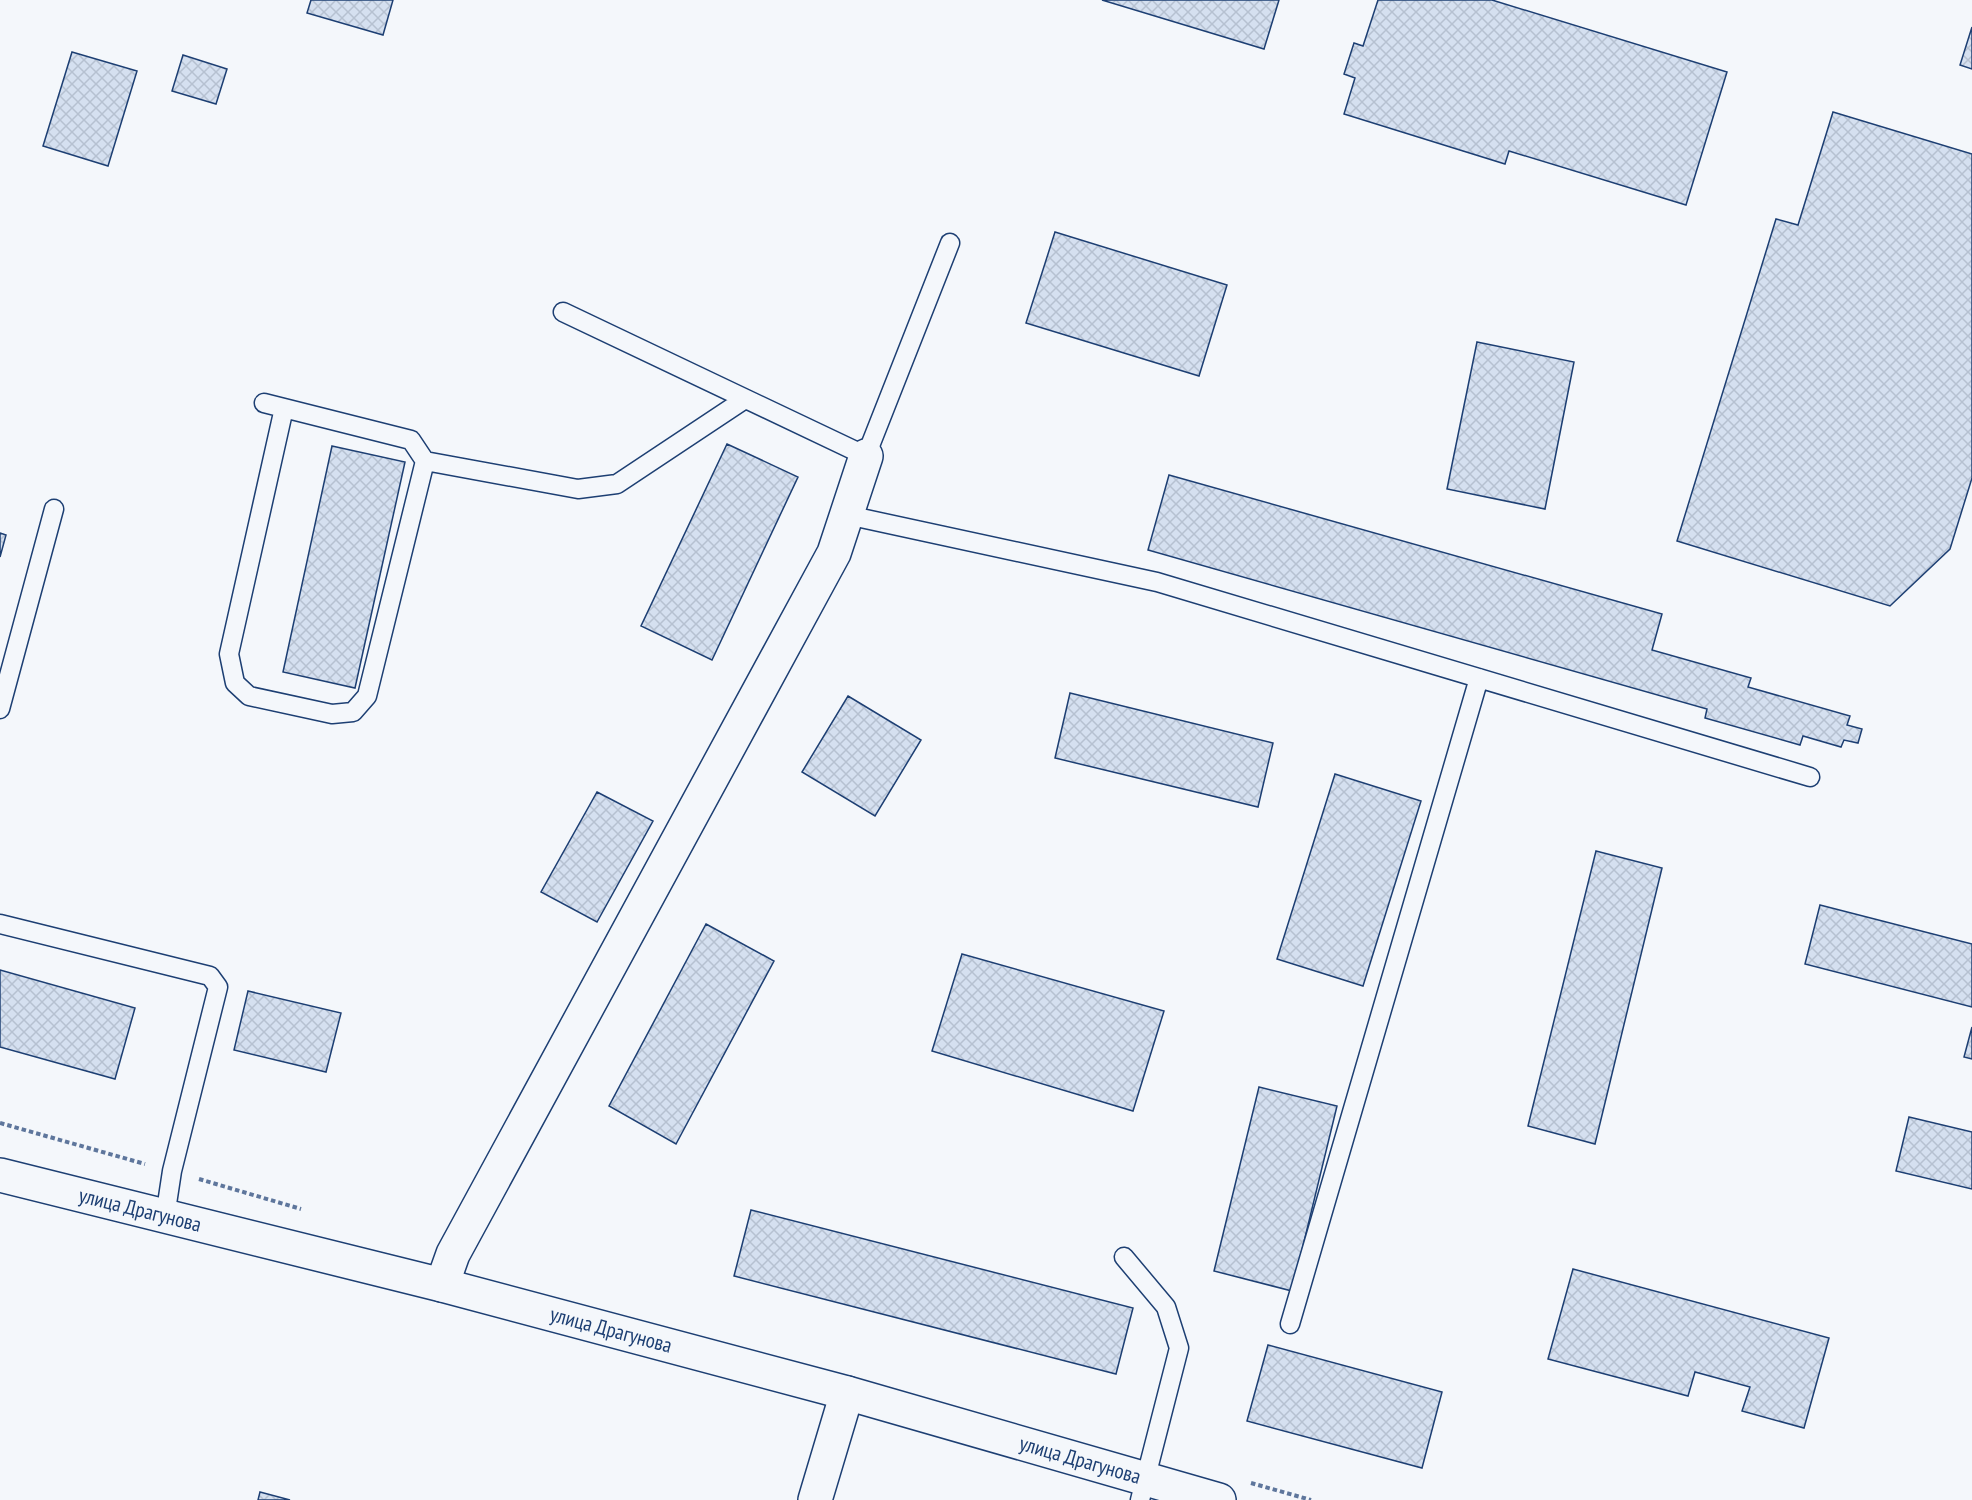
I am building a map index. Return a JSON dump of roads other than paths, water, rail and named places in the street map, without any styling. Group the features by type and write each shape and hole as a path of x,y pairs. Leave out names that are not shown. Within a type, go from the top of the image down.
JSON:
{"main road":[{"path":"442,1285 453,1254 834,553 867,456"},
{"name":"улица Драгунова","path":"0,1175 442,1285 847,1393 1144,1490 1219,1500"},
{"path":"815,1500 847,1393"}],"lane":[{"path":"563,312 867,456 950,243"},
{"path":"264,403 411,440 425,461 578,489 617,484 745,399"},
{"path":"284,408 229,654 235,683 249,696 332,714 353,712 367,696 425,461"},
{"path":"0,709 54,509"},
{"path":"847,515 1157,582 1809,777"},
{"path":"1290,1324 1479,678"},
{"path":"0,924 210,976 218,987 172,1171 165,1217"},
{"path":"1124,1257 1166,1307 1179,1348 1144,1490"}]}
